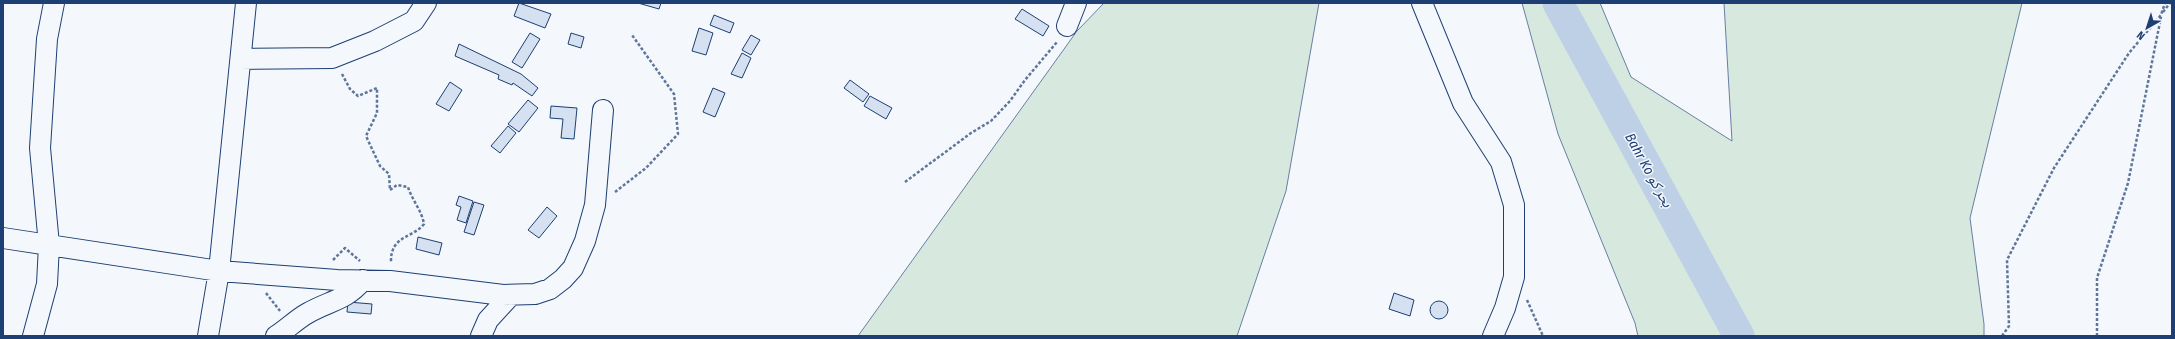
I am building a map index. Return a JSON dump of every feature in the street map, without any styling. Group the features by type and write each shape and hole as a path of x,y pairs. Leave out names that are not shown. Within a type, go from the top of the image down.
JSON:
{"street":[{"path":"33,336 46,284 49,245 40,148 47,39 54,3"},
{"path":"208,336 219,271 224,207 246,3"},
{"path":"241,59 332,58 375,41 414,21 426,3"},
{"path":"1067,26 1076,3"},
{"path":"1422,3 1463,103 1501,162 1514,205 1514,277 1505,308 1493,336"},
{"path":"3,238 219,271 256,275 337,280 390,280 510,296 535,294 550,289 563,279 573,268 579,255 595,205 603,110"},
{"path":"283,330 310,312 341,299 354,291 363,280"},
{"path":"466,291 484,328 510,296"}],"path":[{"path":"2096,336 2097,278 2128,183 2161,15 2165,3"},
{"path":"2002,336 2009,326 2007,260 2054,168 2090,111 2129,53 2170,3"},
{"path":"905,182 991,120 1010,101 1025,80 1052,49 1067,26"},
{"path":"595,205 602,203 646,168 678,134 674,94 632,35"},
{"path":"332,58 350,89 358,96 377,88 377,113 366,136 380,166 389,174 390,190 397,185 408,187 413,201 423,218 424,224 422,228 404,237 392,252 391,263 393,267 390,280"},
{"path":"256,275 273,305 286,316 283,330"},
{"path":"1514,277 1543,336"}],"shaded area":[{"path":"1104,3 1319,3 1286,191 1237,336 858,336 1077,31"},
{"path":"1522,3 1600,3 1631,77 1732,141 1724,3 2022,3 1970,218 1984,324 1984,336 1638,336 1635,323 1558,134"}],"building":[{"path":"519,3 551,14 545,28 514,16"},
{"path":"638,3 661,3 659,9"},
{"path":"1022,9 1049,26 1043,36 1015,19"},
{"path":"714,15 734,23 730,33 710,25"},
{"path":"699,28 713,33 706,55 692,51"},
{"path":"530,33 540,39 522,68 512,62"},
{"path":"571,33 584,37 581,48 568,44"},
{"path":"751,35 760,40 751,55 742,50"},
{"path":"459,44 521,74 538,88 532,96 513,83 512,85 498,79 499,75 455,56"},
{"path":"742,53 751,58 742,78 731,74"},
{"path":"850,80 869,94 863,102 844,88"},
{"path":"450,82 462,90 449,111 436,104"},
{"path":"713,88 725,93 715,117 703,112"},
{"path":"870,96 892,108 886,119 864,106"},
{"path":"528,100 538,108 519,132 508,124"},
{"path":"551,106 577,108 574,139 561,138 563,119 550,118"},
{"path":"508,126 516,133 500,153 491,146"},
{"path":"459,196 473,201 466,223 457,220 461,207 456,205"},
{"path":"474,202 484,205 474,235 464,232"},
{"path":"547,207 557,216 539,238 528,230"},
{"path":"418,237 442,243 439,255 416,249"},
{"path":"1394,293 1414,300 1410,316 1389,309"},
{"path":"1439,301 1445,304 1448,310 1445,316 1439,319 1433,316 1430,310 1433,304"},
{"path":"348,302 372,304 371,314 347,312"}],"waterway":[{"name":"Bahr Ko بحر كو","path":"1558,3 1739,336"}]}
